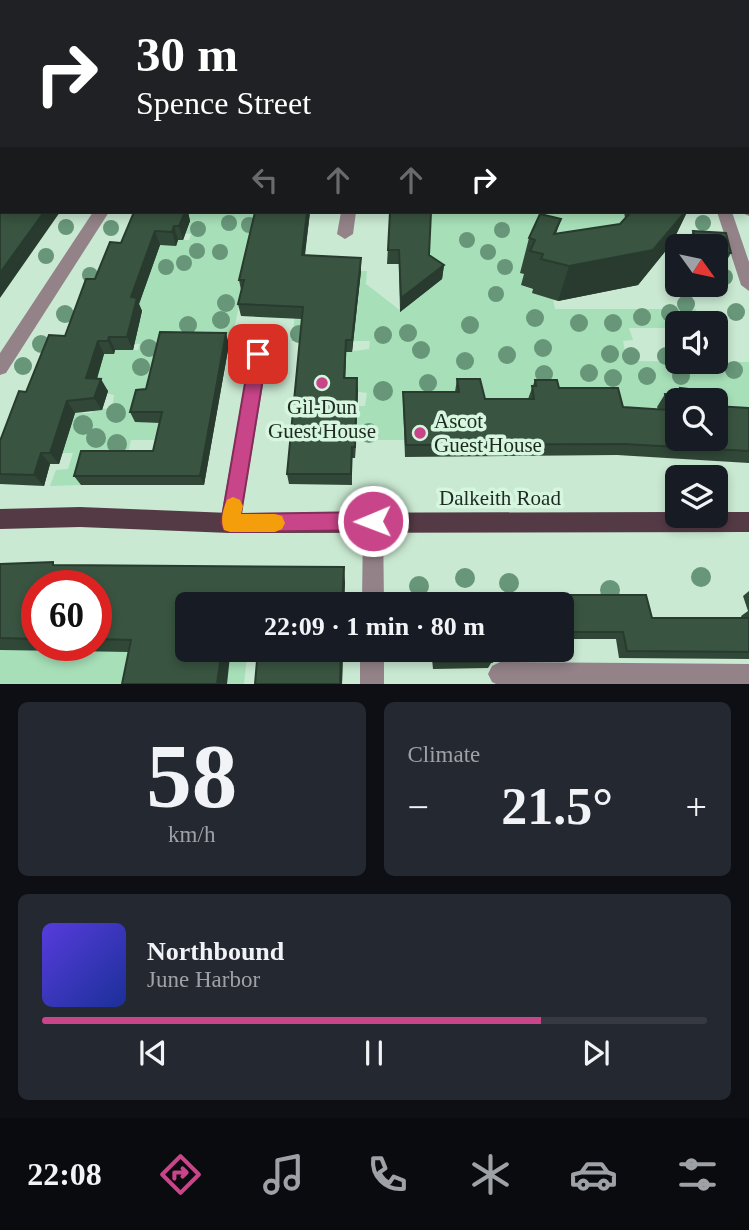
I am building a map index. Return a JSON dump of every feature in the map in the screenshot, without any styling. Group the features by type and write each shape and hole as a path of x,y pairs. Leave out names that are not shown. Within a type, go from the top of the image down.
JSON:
{"main road":[{"name":"Dalkeith Road","path":"0,519 80,517 230,523 749,522"}],"street":[{"path":"0,368 100,214"},
{"path":"345,234 348,214"},
{"path":"725,214 749,285"},
{"path":"230,523 258,354"},
{"path":"373,521 373,592"},
{"path":"372,662 372,684"},
{"path":"500,674 749,676"}],"green space":[{"path":"187,214 263,214 301,251 306,251 305,261 242,292 231,343 213,344 136,422 172,423 168,440 131,440 126,461 88,461 81,485 50,486 56,470 68,469 73,453 62,453 75,413 92,413 93,410 112,408 114,395 93,391 104,354 114,354 115,350 138,350 140,344 96,343 140,320 143,311 136,311 150,244 176,245 178,240 189,240 191,234 180,233 182,229 188,229 190,222 185,221"},
{"path":"428,214 624,214 629,235 606,259 526,275 522,285 553,299 555,309 696,309 665,311 665,328 629,328 633,340 623,341 627,361 665,361 665,374 728,374 728,362 749,362 749,421 728,420 728,388 665,388 665,414 660,419 532,399 403,399 404,440 344,440 357,406 365,406 367,393 345,390 346,352 369,349 370,341 291,341 303,268 357,311 361,271 367,271 366,284 401,311 400,249"},
{"path":"0,650 21,650 21,661 112,661 112,652 144,652 138,684 0,684"},
{"path":"226,662 246,662 244,684 227,684"}],"building":[{"path":"43,214 0,273 0,215"},
{"path":"133,214 184,214 179,226 174,226 172,232 155,231 131,297 137,298 127,337 109,337 108,341 98,341 86,378 101,379 94,398 67,401 50,453 41,453 34,475 0,474 0,441 19,391 26,392 49,335 65,336 86,279 95,279 110,242 121,243"},
{"path":"255,214 307,214 302,255 361,258 352,340 346,340 344,378 357,378 355,447 352,447 351,474 287,474 303,307 238,304 244,280 239,280"},
{"path":"390,214 431,214 429,255 444,265 401,298 399,250 388,250"},
{"path":"540,214 561,219 554,234 620,224 629,214 683,214 653,250 569,266 541,259 543,254 530,251 535,240 529,238"},
{"path":"693,231 726,234 694,234"},
{"path":"160,332 226,333 200,476 74,476 81,451 153,451 162,412 130,412 136,390 146,389"},
{"path":"457,379 480,379 485,399 534,399 532,386 536,386 535,380 557,380 559,388 618,388 623,407 665,410 665,446 406,445 403,392 459,392"},
{"path":"728,407 749,408 749,451 728,450"},
{"path":"53,562 53,565 344,567 343,592 175,592 175,662 220,662 217,684 122,684 131,640 112,639 112,570 21,570 21,639 0,638 0,564"},
{"path":"574,595 646,595 652,618 749,618 749,652 627,651 623,632 574,632"},
{"path":"257,662 341,662 340,684 255,684"}],"slow traffic":[{"path":"233,506 230,523 275,523"}],"place":[{"name":"Gil-Dun Guest House","path":"322,383"},
{"name":"Ascot Guest House","path":"420,433"}],"route":[{"path":"258,354 230,523 373,521"}]}
